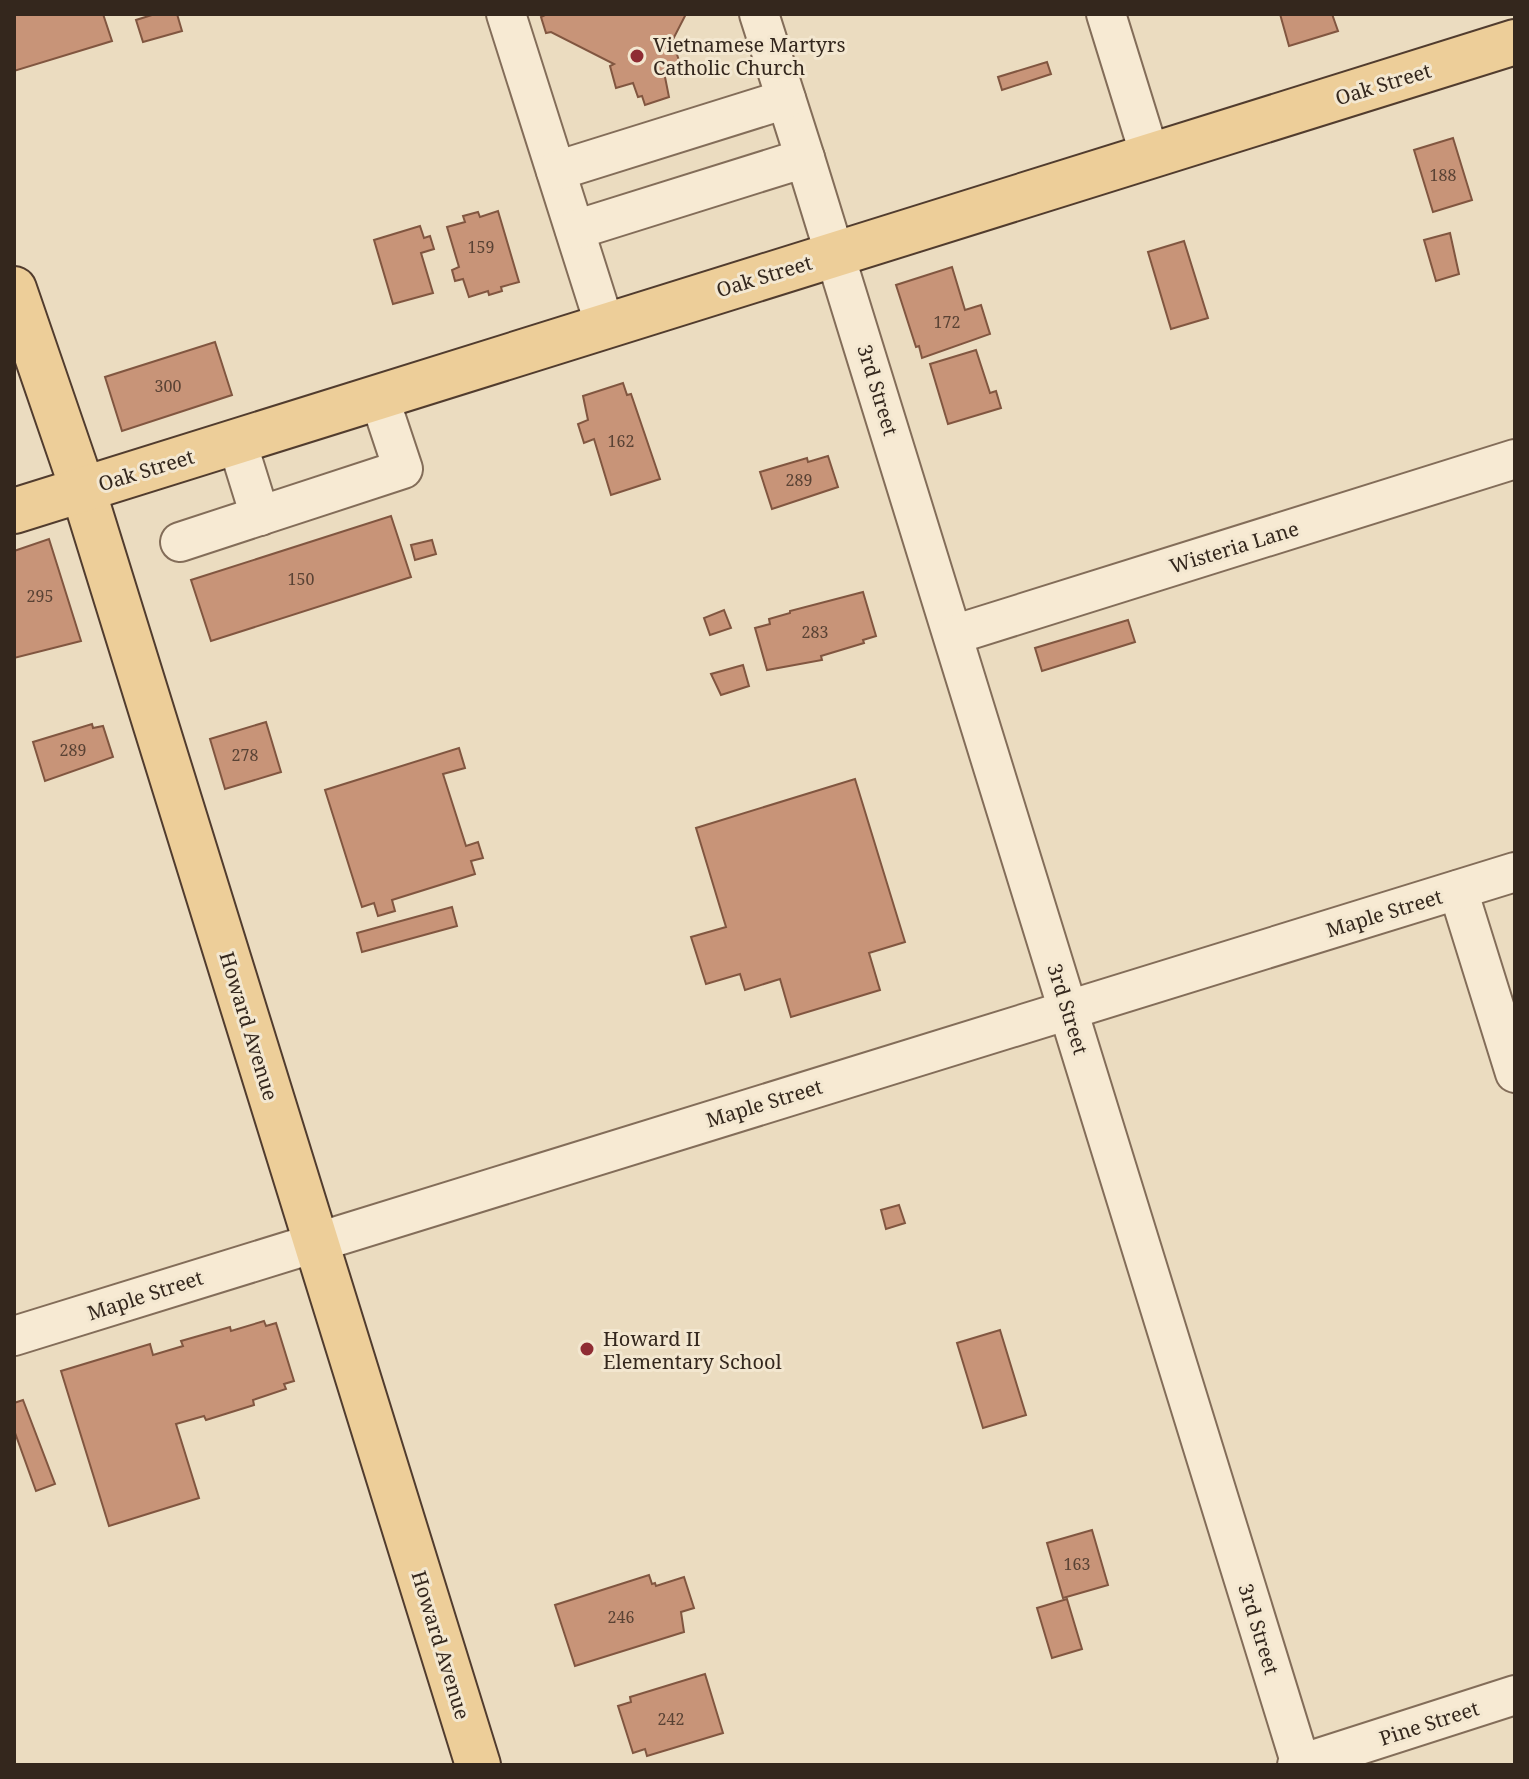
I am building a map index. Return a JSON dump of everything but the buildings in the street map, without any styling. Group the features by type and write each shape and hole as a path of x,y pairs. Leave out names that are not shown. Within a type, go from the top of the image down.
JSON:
{"main road":[{"name":"Oak Street","path":"14,511 1515,42"},
{"name":"Howard Avenue","path":"14,289 83,490 478,1765"}],"street":[{"path":"506,14 605,326"},
{"name":"3rd Street","path":"759,14 836,253 1299,1765"},
{"path":"1106,14 1150,156"},
{"path":"556,171 786,99"},
{"path":"575,230 805,158"},
{"path":"180,542 403,469 379,397"},
{"path":"237,442 260,516"},
{"name":"Wisteria Lane","path":"953,635 1515,459"},
{"name":"Maple Street","path":"14,1336 1515,872"},
{"path":"1458,890 1515,1073"},
{"name":"Pine Street","path":"1299,1765 1515,1695"}],"place":[{"name":"Vietnamese Martyrs Catholic Church","path":"637,56"},
{"name":"Howard II Elementary School","path":"587,1349"}]}
